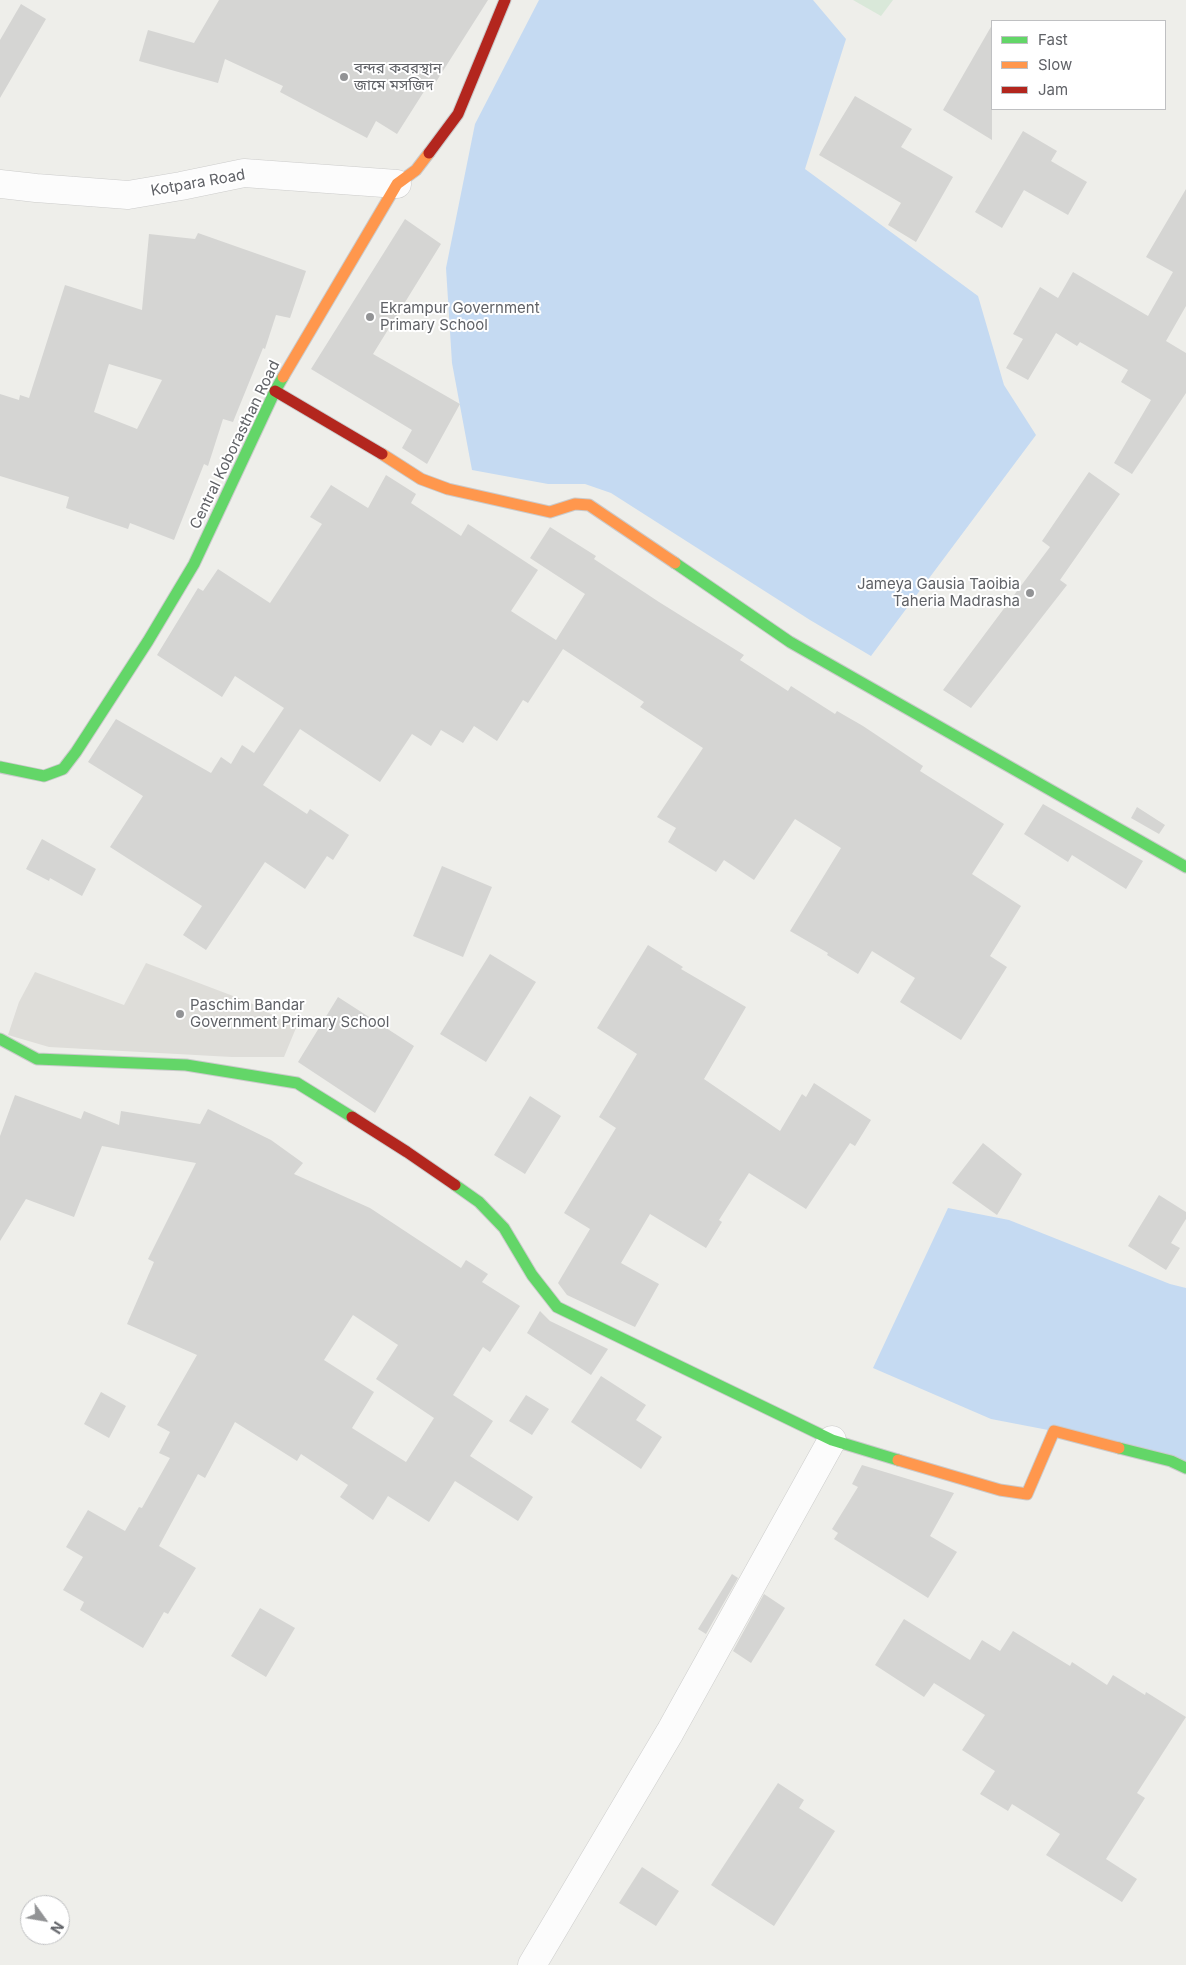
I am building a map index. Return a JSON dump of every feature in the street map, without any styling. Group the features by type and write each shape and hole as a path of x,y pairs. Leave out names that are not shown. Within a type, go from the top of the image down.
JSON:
{"street":[{"name":"Central Koborasthan Road","path":"0,767 44,776 63,769 76,752 148,641 194,564 275,390 397,184 416,170 458,114 506,0"},
{"name":"Kotpara Road","path":"0,184 128,195 244,173 397,184"},
{"path":"275,390 421,479 448,489 550,512 575,504 589,505 790,642 1186,867"},
{"path":"0,1039 37,1059 186,1065 297,1083 407,1152 480,1202 504,1228 532,1275 557,1307 832,1440 1000,1490 1027,1494 1054,1431 1171,1461 1186,1468"},
{"path":"532,1965 670,1732 832,1440"}],"shaded area":[{"path":"146,963 249,1002 296,1028 284,1057 232,1057 49,1047 8,1035 19,1002 35,972 124,1005"}],"green space":[{"path":"853,0 893,0 881,16"}],"water":[{"path":"539,0 813,0 846,39 805,169 978,296 1004,385 1036,435 871,656 810,620 611,493 585,484 548,484 472,470 452,363 446,268 475,124"},
{"path":"948,1208 1009,1220 1170,1284 1186,1288 1186,1469 1147,1449 991,1419 873,1368"}],"building":[{"path":"219,0 488,0 434,85 430,82 397,134 376,121 367,138 280,92 283,86 225,59 218,83 139,61 148,30 194,43"},
{"path":"21,4 46,19 0,98 0,40"},
{"path":"991,27 992,140 943,110"},
{"path":"855,96 912,129 901,147 953,177 916,242 888,225 901,203 819,155"},
{"path":"1023,131 1057,151 1051,161 1087,182 1068,215 1024,190 1002,228 975,212"},
{"path":"1186,189 1186,306 1166,341 1186,353 1186,393 1132,474 1114,463 1151,400 1121,382 1128,370 1080,342 1077,346 1056,333 1028,380 1006,368 1023,339 1013,334 1040,287 1058,298 1073,272 1148,316 1173,272 1146,257"},
{"name":"Ekrampur Government Primary School","path":"405,219 441,244 373,354 460,404 427,464 402,448 412,430 311,369"},
{"path":"198,233 306,271 290,318 276,315 265,349 263,348 233,422 223,419 208,466 204,464 174,540 130,523 128,529 66,508 69,497 0,476 0,394 19,400 20,395 29,398 65,285 142,310 149,234 195,239","holes":["109,364 162,380 137,429 94,412"]},
{"path":"1089,472 1120,494 1060,580 1067,585 971,708 943,690 1050,547 1042,541"},
{"path":"386,475 416,494 411,503 461,536 468,524 538,570 511,611 556,640 585,594 530,558 550,527 596,556 594,559 659,602 744,655 740,660 788,691 791,686 835,714 837,711 863,726 923,766 920,771 1004,824 972,874 1021,906 990,956 1007,967 961,1040 900,1002 915,978 872,951 858,974 827,955 828,953 790,931 841,848 795,819 754,880 724,860 716,872 668,842 676,828 657,817 703,748 640,707 644,702 563,649 528,703 523,700 497,741 474,726 463,743 441,730 431,746 412,734 380,782 300,729 263,785 307,814 310,809 349,835 333,860 327,856 305,889 265,862 206,950 183,935 202,906 110,847 143,796 88,762 116,719 211,773 221,757 231,764 242,745 254,753 284,708 235,676 222,697 157,655 198,588 203,591 218,569 270,603 322,524 310,517 331,485 368,508"},
{"path":"1043,804 1143,861 1126,889 1072,855 1068,862 1024,834"},
{"path":"1137,807 1165,825 1159,834 1131,818"},
{"path":"42,839 96,869 82,896 50,878 49,881 26,869"},
{"path":"442,866 492,887 463,957 413,936"},
{"path":"648,945 683,967 681,969 746,1007 704,1079 780,1131 802,1094 806,1097 814,1083 871,1120 855,1146 850,1143 806,1209 749,1173 719,1220 722,1222 706,1248 650,1214 621,1263 659,1284 635,1327 567,1295 558,1283 590,1229 564,1213 616,1128 599,1117 637,1054 597,1028"},
{"path":"490,954 536,982 486,1062 440,1034"},
{"path":"338,997 414,1046 375,1113 298,1062"},
{"path":"15,1095 81,1119 84,1111 119,1125 121,1111 200,1124 208,1109 271,1140 303,1163 294,1174 370,1208 461,1268 466,1260 488,1274 482,1282 520,1306 490,1352 483,1347 453,1395 493,1421 470,1456 533,1497 518,1521 455,1481 429,1522 388,1496 373,1520 340,1497 348,1485 301,1454 297,1461 235,1422 205,1478 198,1474 159,1546 196,1568 168,1614 164,1612 143,1648 80,1610 84,1602 63,1590 83,1557 66,1547 88,1510 125,1531 139,1507 142,1508 170,1458 159,1453 170,1432 157,1425 197,1355 127,1324 154,1262 148,1259 196,1163 102,1146 74,1217 26,1199 0,1241 0,1136","holes":["353,1315 398,1345 376,1379 434,1418 406,1462 352,1428 374,1392 324,1360"]},
{"path":"530,1096 561,1116 525,1174 494,1155"},
{"path":"983,1143 1022,1174 997,1215 952,1183"},
{"path":"1159,1195 1186,1212 1186,1219 1171,1243 1180,1248 1166,1270 1128,1246"},
{"path":"540,1311 550,1321 608,1349 591,1375 527,1333"},
{"path":"601,1376 646,1405 636,1420 662,1437 641,1469 571,1422"},
{"path":"101,1392 126,1406 109,1438 84,1424"},
{"path":"526,1395 549,1409 532,1435 509,1421"},
{"path":"862,1465 954,1493 930,1536 957,1552 928,1598 834,1539 838,1533 832,1529 858,1487 852,1484"},
{"path":"732,1574 738,1578 706,1634 698,1629"},
{"path":"764,1594 785,1608 751,1663 733,1651"},
{"path":"260,1608 295,1628 266,1677 231,1656"},
{"path":"904,1619 970,1660 982,1640 1000,1651 1013,1631 1070,1666 1072,1662 1107,1685 1113,1675 1145,1695 1146,1692 1186,1717 1137,1793 1145,1798 1106,1859 1137,1879 1122,1902 1046,1855 1060,1834 1012,1804 1008,1811 980,1794 995,1771 962,1750 985,1715 934,1683 924,1697 875,1665"},
{"path":"778,1783 804,1800 799,1808 835,1831 774,1926 711,1885"},
{"path":"642,1867 679,1891 656,1926 619,1903"}],"traffic: fast":[{"path":"0,767 44,776 63,769 76,752 148,641 194,564 283,377"},
{"path":"675,563 790,642 1186,867"},
{"path":"0,1039 37,1059 186,1065 297,1083 352,1117"},
{"path":"455,1185 479,1202 504,1228 532,1275 557,1307 832,1440 898,1460"},
{"path":"1119,1448 1171,1461 1186,1468"}],"traffic: slow":[{"path":"283,377 397,184 416,170 429,153"},
{"path":"382,454 421,479 448,489 550,512 575,504 589,505 675,563"},
{"path":"898,1460 1000,1490 1027,1494 1054,1431 1119,1448"}],"traffic: jam":[{"path":"429,153 458,114 505,0"},
{"path":"275,391 382,454"},
{"path":"352,1117 455,1185"}],"place":[{"name":"বন্দর কবরস্থান জামে মসজিদ","path":"344,77"},
{"name":"Ekrampur Government Primary School","path":"370,317"},
{"name":"Jameya Gausia Taoibia Taheria Madrasha","path":"1030,593"},
{"name":"Paschim Bandar Government Primary School","path":"180,1014"}]}
